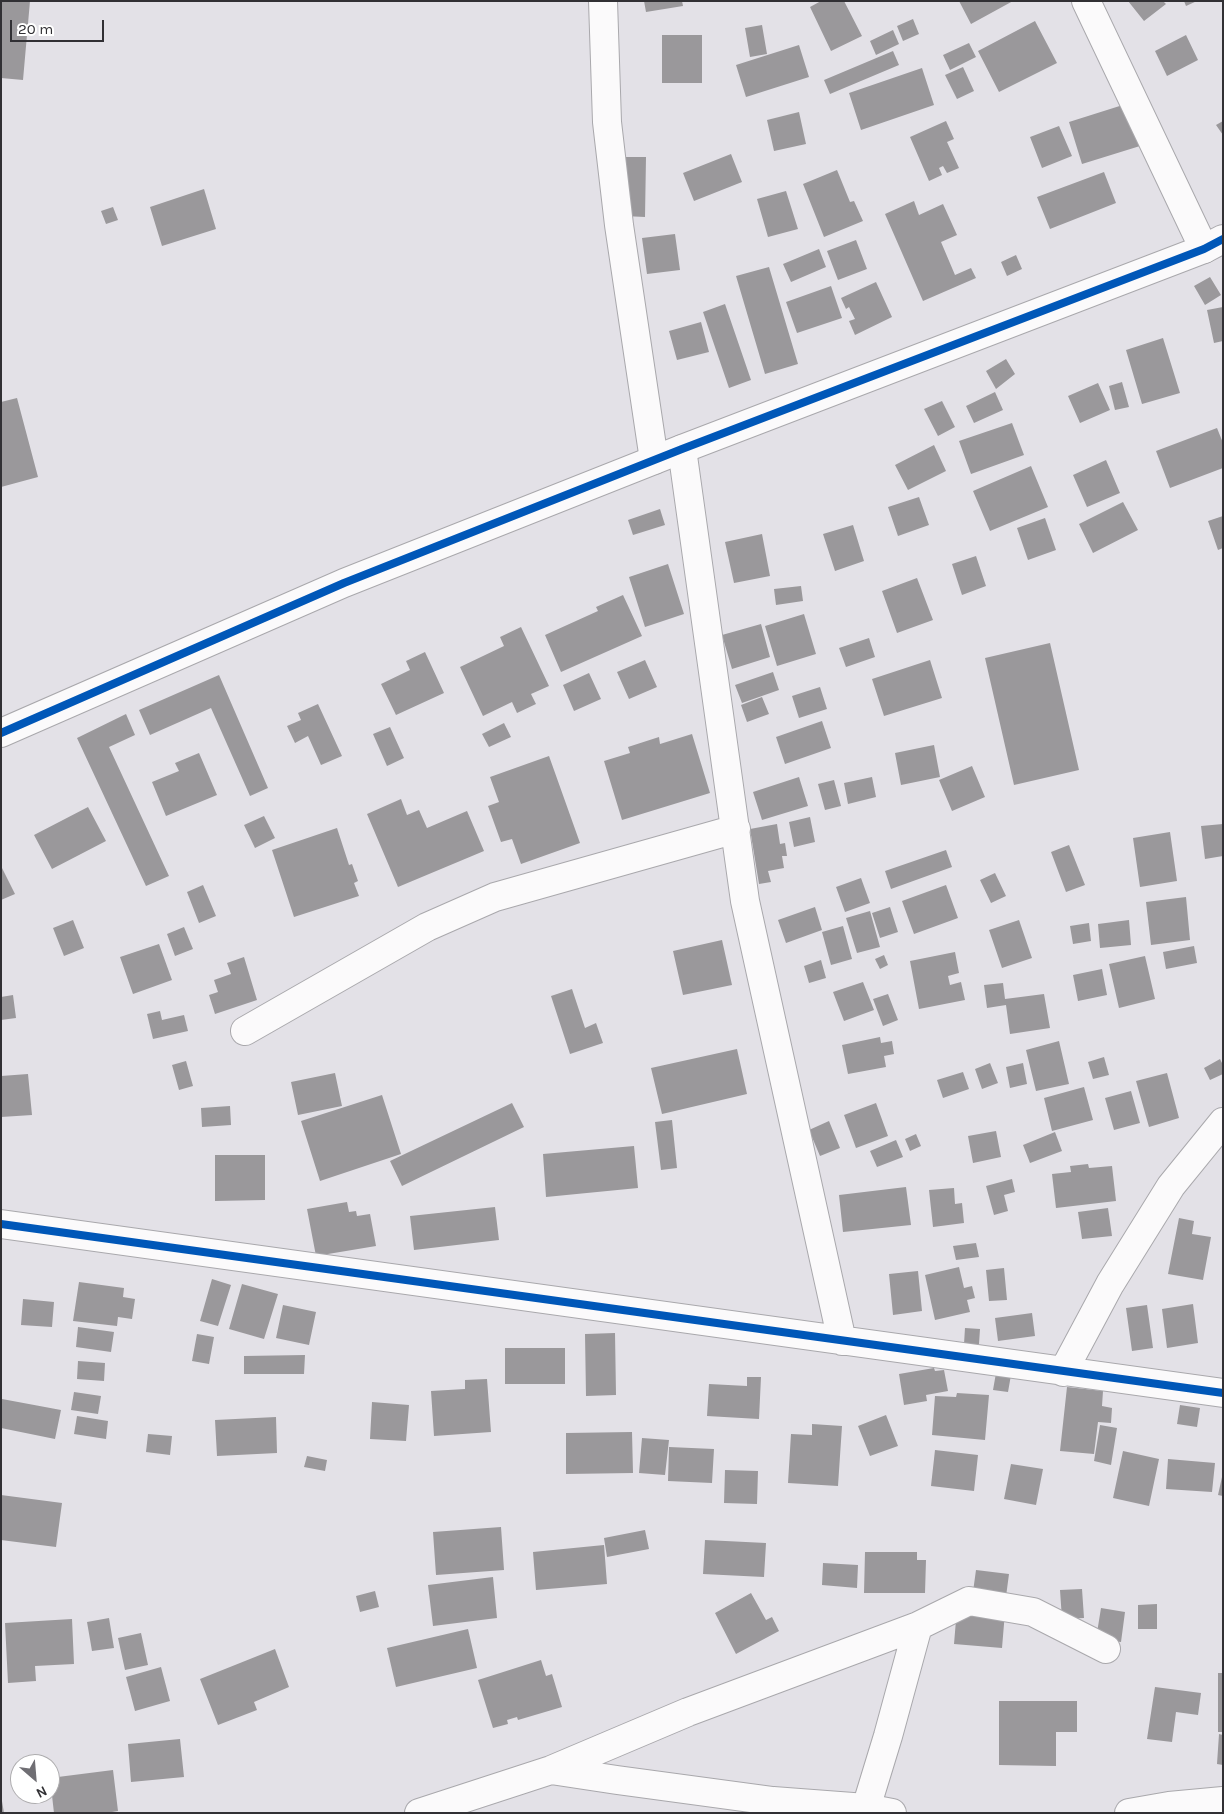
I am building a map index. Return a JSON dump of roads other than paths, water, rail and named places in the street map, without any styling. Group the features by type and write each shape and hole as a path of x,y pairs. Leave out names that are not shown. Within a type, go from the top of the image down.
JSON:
{"street":[{"path":"603,1 608,131 619,225 654,460"},
{"path":"1,733 344,583 682,449 1213,244 1086,1"},
{"path":"682,449 746,901 842,1341"},
{"path":"245,1031 427,927 495,897 736,830"},
{"path":"1063,1372 1110,1284 1171,1186 1223,1122"},
{"path":"1,1224 1223,1393"},
{"path":"419,1813 551,1770 688,1712 918,1626 969,1601 1033,1612 1106,1649"},
{"path":"551,1770 774,1801 873,1811 888,1736 918,1626"},
{"path":"1129,1813 1223,1800"}]}
